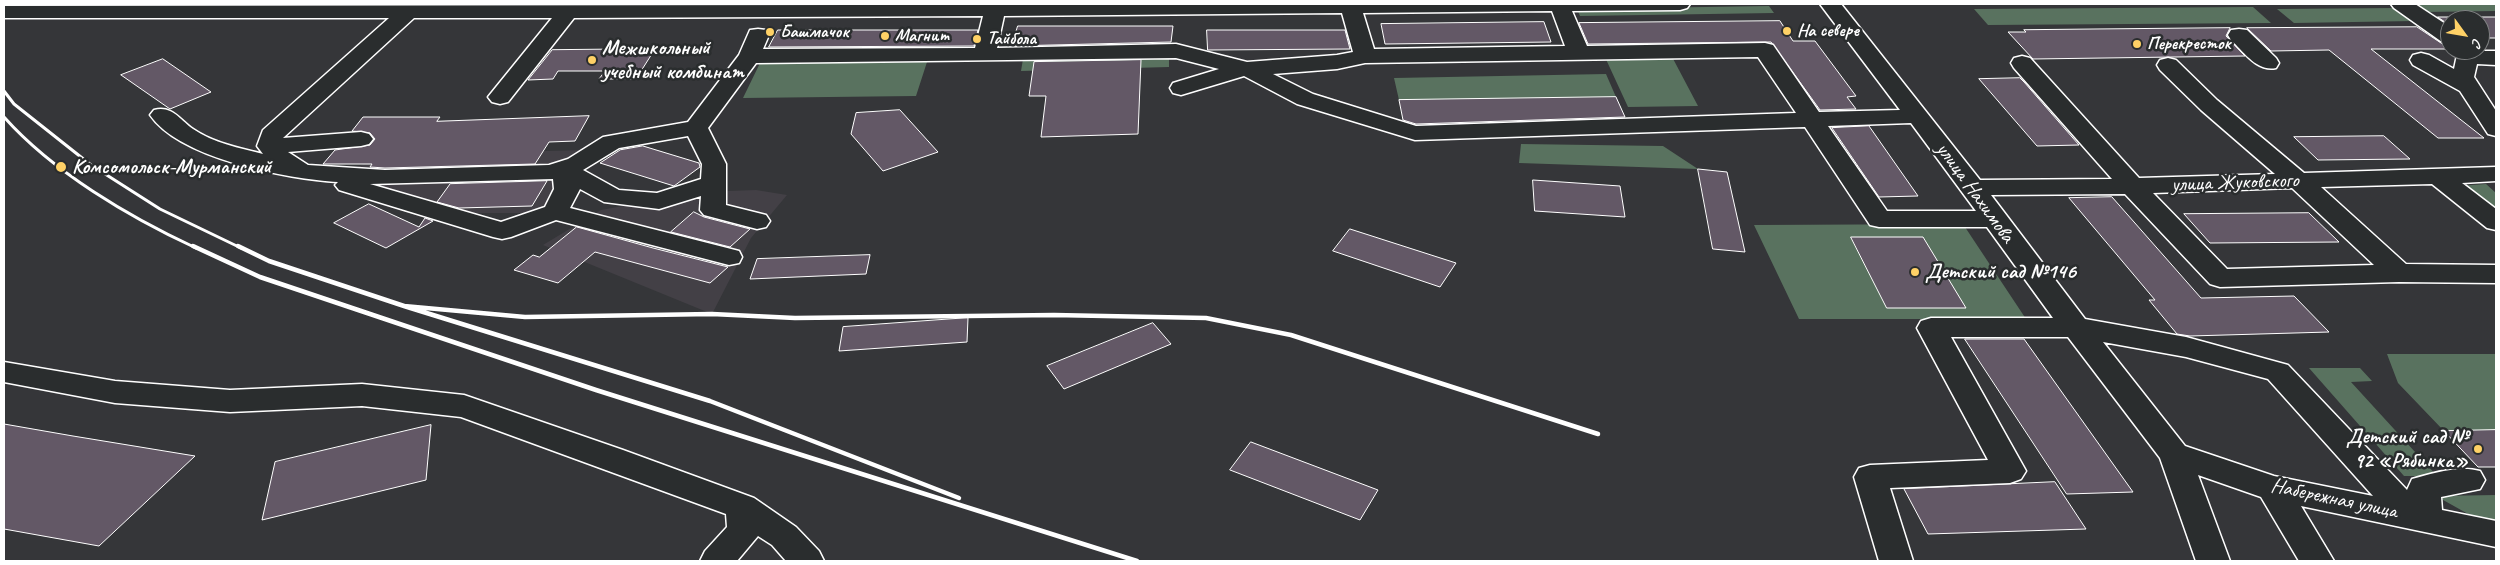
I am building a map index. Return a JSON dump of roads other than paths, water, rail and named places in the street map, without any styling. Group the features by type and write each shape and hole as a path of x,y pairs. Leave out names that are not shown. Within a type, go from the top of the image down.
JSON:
{"street":[{"path":"4,12 43,8 408,12 506,8 568,12 825,8 995,10 1087,7 1680,4"},
{"name":"улица Нахимова","path":"1830,4 1918,116 2075,327 2174,454 2213,561"},
{"path":"2401,4 2440,30"},
{"path":"1559,5 1578,51"},
{"path":"1351,6 1357,21 1365,56"},
{"path":"984,55 995,10"},
{"path":"269,146 271,135 408,12"},
{"path":"500,97 568,12"},
{"path":"2239,34 2268,63"},
{"path":"269,146 284,162 303,172 385,177 552,172 577,164 612,142 696,128 754,46 984,55 1176,51 1247,69 1305,99 1415,133 1811,118 1918,116"},
{"path":"1181,88 1212,77 1247,69 1337,62 1365,56 1578,51 1766,50 1879,219 1995,219"},
{"path":"2421,60 2470,87"},
{"path":"2467,60 2463,77 2489,107 2496,129"},
{"path":"2022,63 2132,186 2220,278 2400,273 2496,274"},
{"path":"2168,65 2209,105 2299,181 2400,273"},
{"path":"162,115 186,135 222,151 303,172 502,231 555,212 729,256"},
{"path":"696,128 714,164 713,210 757,221"},
{"path":"269,146 361,139"},
{"path":"563,169 613,197 659,201 715,183"},
{"path":"555,212 567,188 563,169"},
{"name":"улица Жуковского","path":"1973,188 2132,186 2496,174"},
{"path":"2438,176 2496,222"},
{"path":"1896,561 1870,477 2010,471 1931,328 2075,327 2186,348 2278,372 2419,517"},
{"path":"4,372 115,392 230,401 362,395 464,406 612,458 742,507 784,536 807,561"},
{"name":"Набережная улица","path":"2174,454 2272,488 2496,534"},
{"path":"2419,517 2423,488 2469,480"},
{"path":"2272,488 2317,561"},
{"path":"717,561 744,531 742,507"}],"railway":[{"path":"4,91 14,104 91,165 160,209 241,248"},
{"path":"4,117 45,156 93,192 145,222 196,248"},
{"path":"193,246 260,277 596,390 1137,561"},
{"path":"238,246 269,261 404,306"},
{"path":"404,306 525,317 712,314 795,318 1054,315 1206,318 1291,335 1598,434"},
{"path":"404,306 710,401 959,498"}],"place":[{"name":"На севере","path":"1787,31"},
{"name":"Башмачок","path":"770,32"},
{"name":"Магнит","path":"885,36"},
{"name":"Тайбола","path":"977,39"},
{"name":"Перекресток","path":"2137,44"},
{"name":"Межшкольный учебный комбинат","path":"592,60"},
{"name":"Комсомольск-Мурманский","path":"61,167"},
{"name":"Детский сад №146","path":"1915,272"},
{"name":"Детский сад № 92 «Рябинка»","path":"2478,449"}]}
